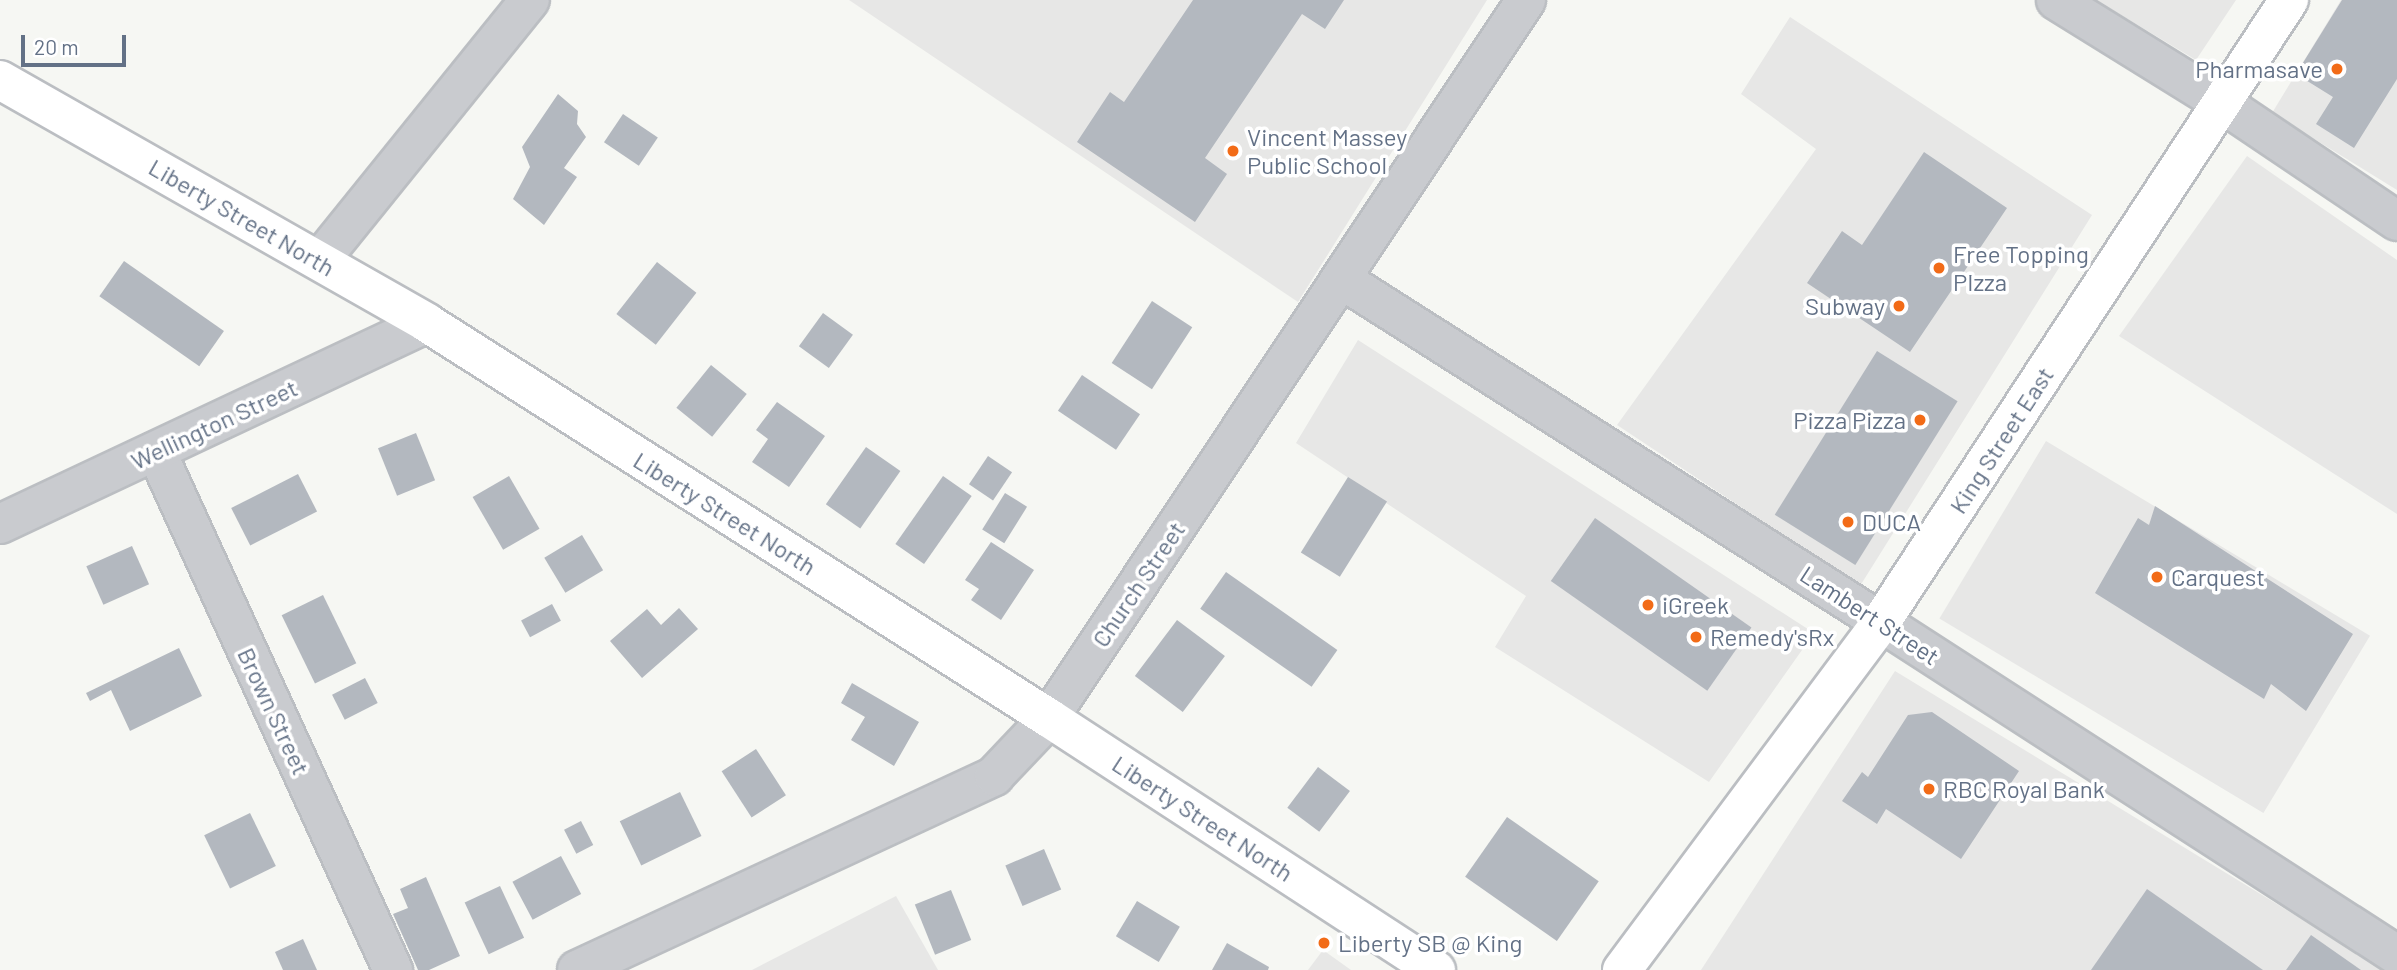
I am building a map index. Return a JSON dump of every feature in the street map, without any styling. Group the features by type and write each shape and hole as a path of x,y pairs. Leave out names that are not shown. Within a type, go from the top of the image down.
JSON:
{"main road":[{"name":"King Street East","path":"1622,970 1881,622 2289,0"},
{"name":"Liberty Street North","path":"0,79 426,323 1049,718 1436,970"}],"street":[{"path":"320,260 530,0"},
{"name":"Church Street","path":"577,970 994,776 1049,718 1526,0"},
{"path":"2056,0 2222,103 2397,221"},
{"name":"Lambert Street","path":"1341,279 1881,622 2397,956"},
{"name":"Wellington Street","path":"0,524 426,323"},
{"name":"Brown Street","path":"156,450 393,970"}],"shaded area":[{"name":"Vincent Massey Public School","path":"849,0 1487,0 1298,302"},
{"path":"2096,0 2236,0 2196,60"},
{"path":"2341,0 2397,0 2397,190 2272,113"},
{"path":"1790,17 2092,215 1860,586 1617,425 1816,149 1741,94"},
{"path":"2247,156 2397,260 2397,514 2119,336"},
{"path":"1358,340 1814,633 1709,782 1495,647 1526,596 1296,443"},
{"path":"2046,441 2370,636 2263,813 1939,618"},
{"path":"1895,671 2385,970 1701,970"},
{"path":"896,896 938,970 752,970"},
{"path":"1323,950 1351,970 1308,970"}],"building":[{"path":"1193,0 1344,0 1325,29 1302,14 1205,158 1227,174 1195,222 1077,142 1110,92 1124,102"},
{"path":"2342,0 2397,0 2397,79 2354,148 2316,124 2333,97 2296,74"},
{"path":"558,94 578,111 577,124 586,137 564,168 577,177 544,225 513,199 530,167 522,147"},
{"path":"623,114 658,137 639,166 604,142"},
{"path":"1924,152 2007,208 1910,352 1807,283 1842,231 1862,245"},
{"path":"124,261 224,331 199,366 99,296"},
{"path":"657,262 696,293 656,345 616,314"},
{"path":"1152,301 1192,327 1152,389 1112,363"},
{"path":"823,313 853,335 829,368 799,346"},
{"path":"1877,351 1958,401 1855,565 1775,515"},
{"path":"711,365 747,394 712,437 676,408"},
{"path":"1082,375 1140,414 1116,450 1058,411"},
{"path":"777,402 825,436 789,487 752,462 768,439 756,430"},
{"path":"416,433 435,480 397,496 378,448"},
{"path":"866,447 900,471 860,528 826,504"},
{"path":"988,456 1012,472 993,500 969,484"},
{"path":"298,474 317,511 250,545 231,508"},
{"path":"509,476 540,529 503,550 473,497"},
{"path":"943,476 972,496 924,564 895,544"},
{"path":"1348,477 1387,501 1340,577 1301,552"},
{"path":"1005,493 1027,507 1004,543 982,529"},
{"path":"2155,506 2353,634 2306,711 2271,684 2264,699 2095,593 2138,518 2149,525"},
{"path":"1595,518 1751,628 1707,691 1551,581"},
{"path":"582,535 603,570 565,593 544,558"},
{"path":"991,542 1034,570 1001,620 971,600 979,589 965,580"},
{"path":"132,546 149,584 103,605 86,566"},
{"path":"1226,572 1337,650 1312,687 1200,609"},
{"path":"323,595 356,663 315,683 282,615"},
{"path":"552,604 561,621 530,637 521,620"},
{"path":"679,608 698,629 642,678 610,641 647,609 661,625"},
{"path":"1177,620 1225,656 1183,712 1135,676"},
{"path":"179,648 202,696 130,731 111,690 90,701 86,693"},
{"path":"365,678 378,703 345,720 332,695"},
{"path":"852,683 919,722 894,766 851,740 865,717 841,703"},
{"name":"RBC Royal Bank","path":"1932,712 2019,771 1961,859 1886,809 1877,824 1842,801 1862,772 1868,777 1908,715"},
{"path":"756,749 786,795 752,817 722,771"},
{"path":"1318,767 1350,791 1319,832 1287,808"},
{"path":"680,792 701,836 641,865 620,821"},
{"path":"250,813 276,866 230,888 204,835"},
{"path":"1507,817 1599,881 1557,941 1465,877"},
{"path":"581,821 593,845 576,854 564,830"},
{"path":"1044,849 1061,890 1023,906 1005,865"},
{"path":"561,856 581,894 533,920 512,882"},
{"path":"426,877 460,956 429,970 418,970 393,914 408,908 400,889"},
{"path":"500,886 524,938 489,954 465,902"},
{"path":"2147,889 2263,970 2091,970"},
{"path":"951,890 971,940 935,955 915,905"},
{"path":"1137,901 1180,927 1159,962 1116,936"},
{"path":"2311,935 2361,970 2286,970"},
{"path":"303,939 317,970 283,970 275,952"},
{"path":"1227,943 1269,967 1268,970 1212,970"}],"place":[{"name":"Pharmasave","path":"2337,69"},
{"name":"Vincent Massey Public School","path":"1233,151"},
{"name":"Free Topping PIzza","path":"1939,268"},
{"name":"Subway","path":"1899,306"},
{"name":"Pizza Pizza","path":"1920,420"},
{"name":"DUCA","path":"1848,522"},
{"name":"Carquest","path":"2157,577"},
{"name":"iGreek","path":"1648,605"},
{"name":"Remedy'sRx","path":"1696,637"},
{"name":"RBC Royal Bank","path":"1929,789"},
{"name":"Liberty SB @ King","path":"1324,943"}]}
